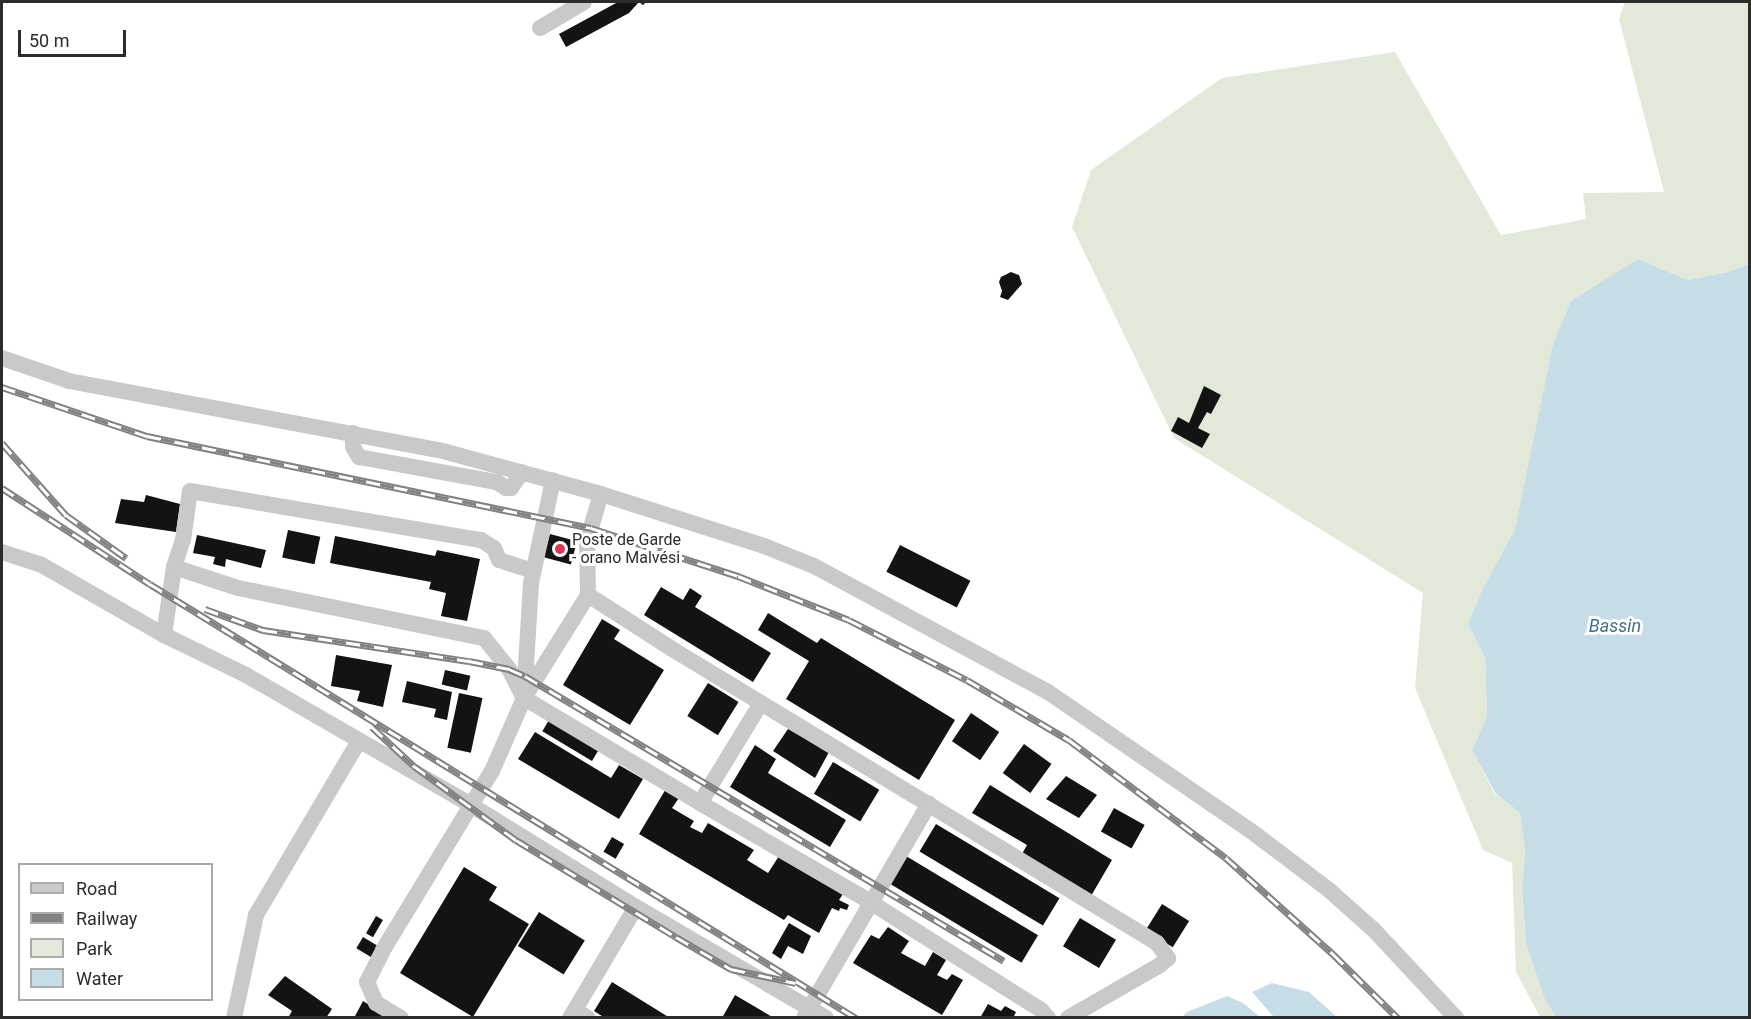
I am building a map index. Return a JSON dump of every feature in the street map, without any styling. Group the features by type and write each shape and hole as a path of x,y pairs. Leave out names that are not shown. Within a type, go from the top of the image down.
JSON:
{"street":[{"path":"540,28 584,2"},
{"path":"2,358 69,381 439,450 601,494 764,546 814,566 1047,692 1255,834 1329,890 1373,930 1456,1017"},
{"path":"524,698 533,571 553,480"},
{"path":"164,635 174,567 183,540 190,491 481,540 494,548 499,560 533,571"},
{"path":"400,1017 376,1003 367,982 383,950 492,771 524,698 588,595 587,541 601,494"},
{"path":"2,552 40,564 164,635 246,675 471,805 807,1013 825,1017"},
{"path":"174,567 238,588 484,638 509,669 524,698 872,903 1041,1010 1048,1017"},
{"path":"588,595 761,703 1157,943 1168,958 1068,1017"},
{"path":"700,803 761,703"},
{"path":"234,1017 256,915 356,746"},
{"path":"807,1013 929,804"},
{"path":"578,1015 636,907"}],"green space":[{"path":"1625,2 1749,2 1749,264 1728,272 1688,280 1638,259 1613,276 1533,449 1515,529 1482,590 1468,624 1485,658 1487,716 1472,750 1495,794 1520,813 1525,852 1522,888 1526,944 1545,1000 1556,1017 1540,1017 1516,972 1512,863 1483,850 1415,688 1423,593 1174,438 1072,227 1091,170 1222,78 1395,52 1501,235 1586,219 1583,193 1664,192 1619,19"}],"water":[{"name":"Bassin","path":"1638,259 1688,280 1728,272 1749,264 1749,1017 1556,1017 1545,1000 1526,944 1522,888 1525,852 1520,813 1496,794 1472,750 1487,716 1485,658 1468,624 1482,590 1515,529 1553,345 1571,301"},
{"path":"1272,983 1309,992 1337,1017 1274,1017 1252,992"},
{"path":"1227,996 1243,1003 1260,1017 1182,1017 1187,1012"}],"building":[{"path":"618,2 639,2 629,13 566,47 559,34"},
{"path":"1011,272 1019,275 1022,284 1008,300 1000,297 1002,291 999,282 1001,277"},
{"path":"1204,386 1221,395 1211,414 1207,412 1198,428 1210,434 1202,448 1171,431 1178,417 1189,423"},
{"path":"146,495 180,504 176,532 115,523 121,499 144,502"},
{"path":"288,530 320,537 314,564 282,557"},
{"name":"Poste de Garde - orano Malvési","path":"550,534 577,541 571,564 544,557"},
{"path":"197,535 266,550 261,568 226,559 225,567 213,564 215,557 193,553"},
{"path":"335,536 435,556 437,550 480,559 467,621 441,616 446,593 429,589 431,582 330,563"},
{"path":"900,545 970,581 957,608 886,572"},
{"path":"661,587 683,600 690,588 702,596 695,607 771,653 753,682 644,615"},
{"path":"768,613 817,643 821,638 955,720 919,780 786,699 809,661 758,630"},
{"path":"602,619 620,630 614,639 664,670 630,725 563,685"},
{"path":"336,655 392,665 383,707 357,701 360,691 331,686"},
{"path":"445,670 470,676 467,690 442,685"},
{"path":"407,681 452,692 447,720 434,717 436,709 402,702"},
{"path":"708,683 739,702 718,735 687,716"},
{"path":"459,693 482,698 471,753 447,748"},
{"path":"971,713 999,732 980,760 952,741"},
{"path":"549,720 599,750 592,761 542,731"},
{"path":"788,729 829,752 815,778 773,751"},
{"path":"535,732 611,778 619,765 643,779 619,819 518,759"},
{"path":"1024,744 1052,764 1030,793 1003,773"},
{"path":"755,745 776,759 768,773 846,820 830,847 730,787"},
{"path":"833,762 879,790 860,822 814,794"},
{"path":"1066,776 1097,795 1079,818 1046,799"},
{"path":"990,785 1112,860 1091,896 1022,854 1027,845 972,813"},
{"path":"667,787 681,795 672,808 694,821 690,827 702,833 708,823 754,850 747,860 768,873 779,856 843,894 839,900 849,905 847,910 840,908 839,911 832,908 819,933 788,915 784,920 639,834"},
{"path":"1114,808 1145,825 1132,849 1101,832"},
{"path":"936,824 1059,898 1043,926 920,851"},
{"path":"612,837 624,844 616,859 604,852"},
{"path":"906,856 1038,935 1022,963 890,883"},
{"path":"464,867 497,887 489,900 529,924 473,1017 400,973"},
{"path":"1162,904 1189,921 1173,947 1146,930"},
{"path":"539,912 585,941 564,975 518,946"},
{"path":"376,916 383,920 373,937 366,933"},
{"path":"1080,918 1116,940 1099,968 1063,946"},
{"path":"789,923 811,936 803,954 788,946 781,959 772,953"},
{"path":"888,927 909,941 901,953 925,966 933,952 946,960 937,975 947,980 952,974 963,980 942,1015 853,963 871,935 879,939"},
{"path":"363,937 378,946 371,957 356,948"},
{"path":"285,976 332,1009 326,1018 288,1018 292,1011 268,995"},
{"path":"612,982 670,1018 605,1018 594,1011"},
{"path":"735,995 774,1018 722,1018"},
{"path":"363,1001 390,1018 354,1018"},
{"path":"988,1004 1001,1011 1005,1006 1016,1012 1013,1018 980,1018"}],"railway":[{"path":"2,387 147,436 591,528 738,576 849,620 967,680 1069,740 1226,858 1333,954 1398,1018"},
{"path":"2,443 66,515 126,558"},
{"path":"2,488 150,584 856,1018"},
{"path":"205,609 263,630 469,661 509,669 525,676 1004,961"},
{"path":"372,727 414,766 516,840 676,937 731,969 796,983"}],"place":[{"name":"Poste de Garde - orano Malvési","path":"560,549"}]}
